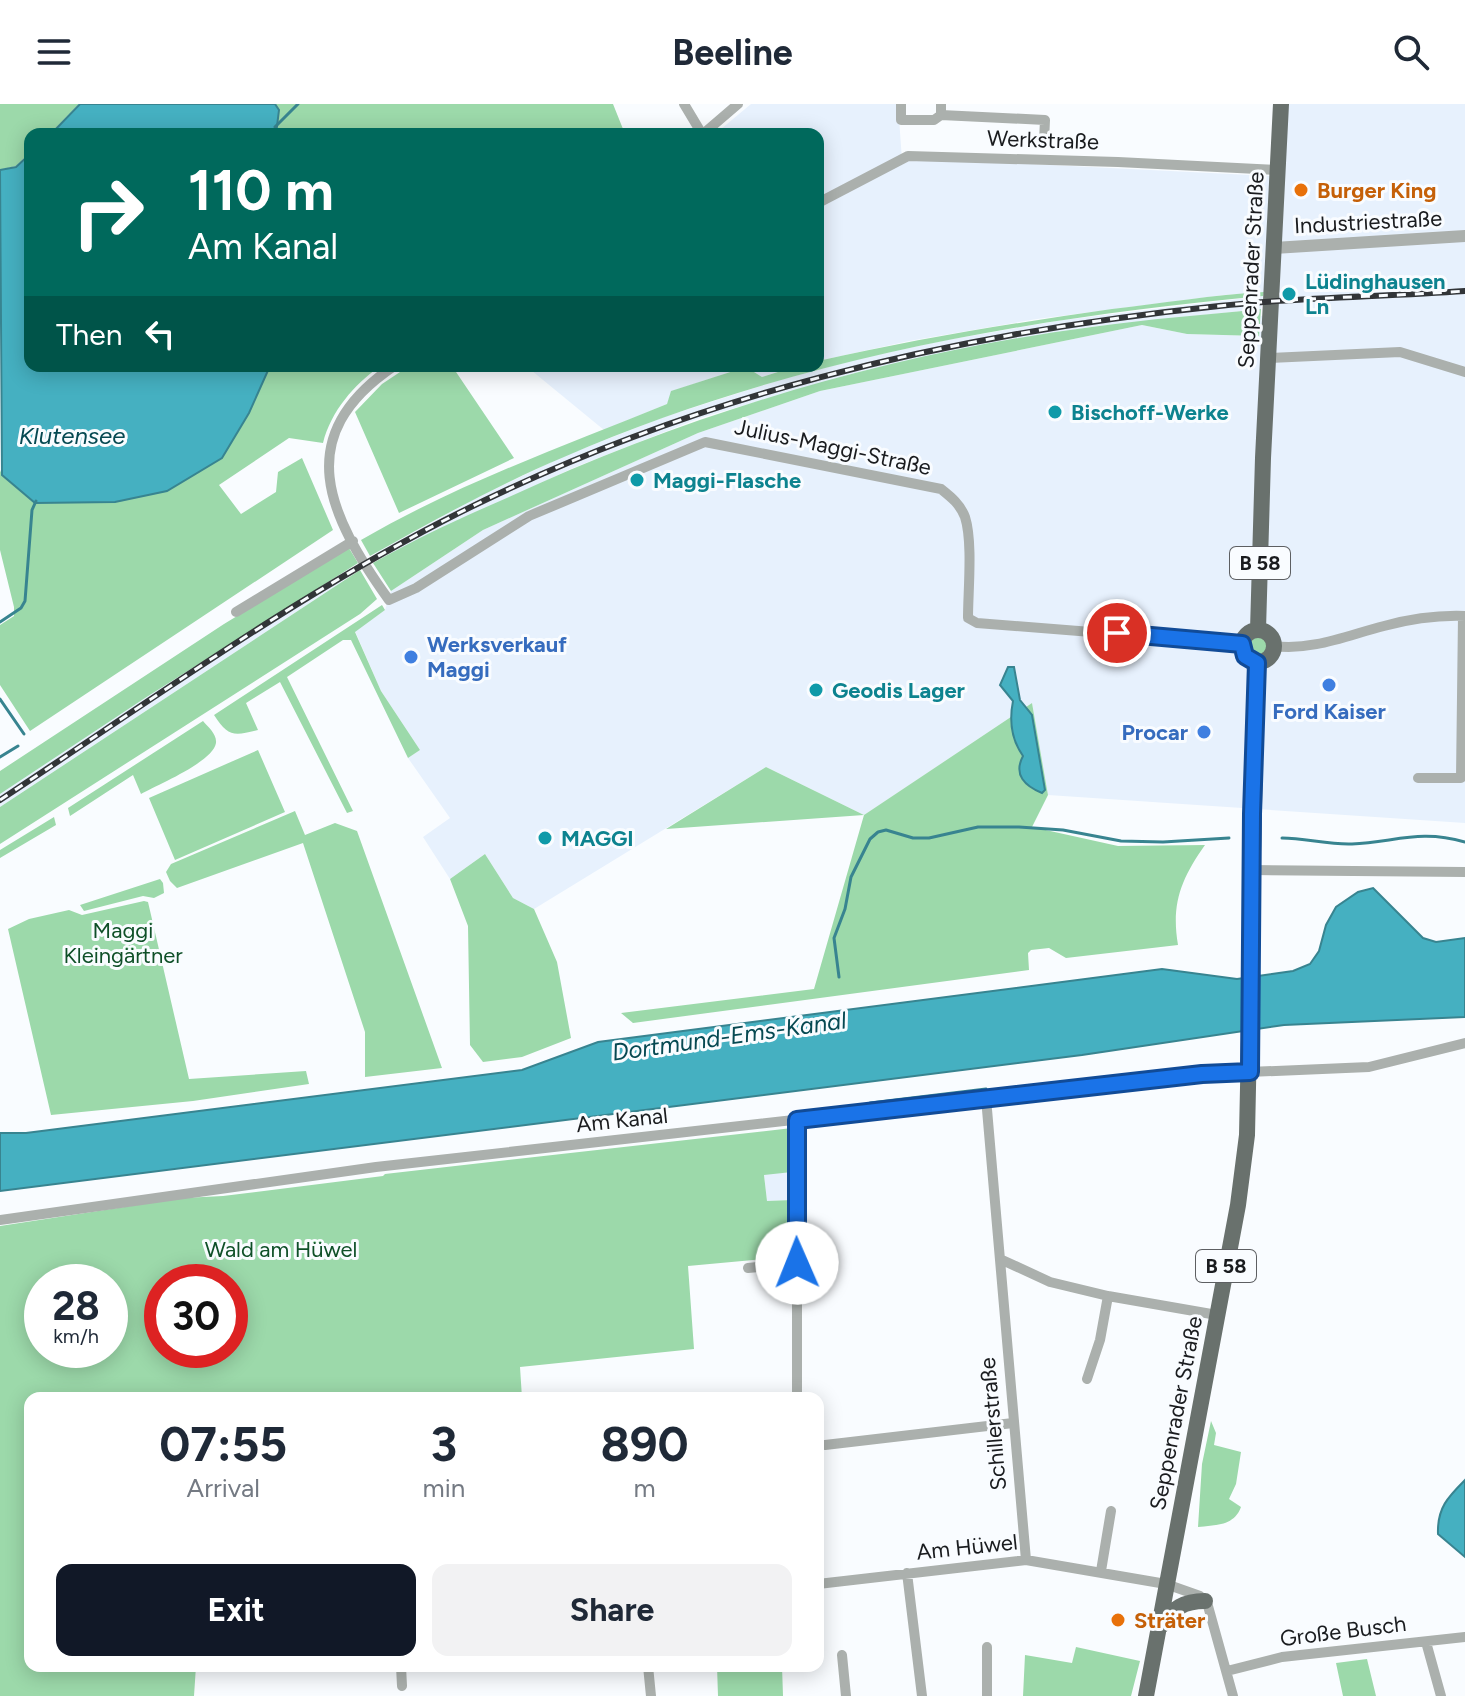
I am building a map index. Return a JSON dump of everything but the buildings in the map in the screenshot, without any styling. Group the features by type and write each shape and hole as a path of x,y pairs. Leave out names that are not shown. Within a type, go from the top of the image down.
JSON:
{"main road":[{"name":"Seppenrader Straße","path":"1258,630 1281,104"},
{"path":"1258,630 1270,635 1274,646 1269,658 1257,663 1245,656 1242,644 1247,634 1258,630"},
{"name":"B 58","path":"1252,870 1257,663"},
{"name":"Seppenrader Straße","path":"1146,1696 1238,1205 1247,1135 1252,870"},
{"path":"1158,1630 1180,1605 1205,1601"}],"street":[{"path":"684,104 698,128"},
{"path":"709,128 738,104"},
{"path":"901,104 901,120 934,120 941,110 1045,120 1044,141"},
{"name":"Werkstraße","path":"824,200 908,156 1279,170"},
{"name":"Industriestraße","path":"1274,248 1465,236"},
{"path":"1269,358 1400,352 1465,372"},
{"path":"236,612 353,541 335,506 329,481 329,449 343,413 359,393 386,372"},
{"name":"Julius-Maggi-Straße","path":"353,541 389,600 416,588 529,516 705,442 941,489 954,499 964,516 968,532 968,618 977,623 1242,644"},
{"path":"1274,646 1298,648 1387,625 1464,616 1461,778 1418,778"},
{"path":"1252,870 1465,872"},
{"name":"Am Kanal","path":"0,1220 376,1167 986,1098 1202,1074 1369,1067 1465,1043"},
{"path":"986,1098 1000,1259 1050,1282 1108,1296 1217,1315"},
{"path":"797,1120 797,1392"},
{"name":"Schillerstraße","path":"1000,1259 1026,1560"},
{"path":"748,1268 797,1263"},
{"path":"1087,1379 1100,1340 1108,1296"},
{"path":"825,1445 1013,1423"},
{"path":"1101,1571 1111,1511"},
{"name":"Am Hüwel","path":"824,1583 1026,1560 1166,1584 1192,1592 1205,1601"},
{"path":"907,1573 922,1696"},
{"path":"1205,1601 1233,1696"},
{"name":"Große Busch","path":"1227,1671 1282,1657 1465,1637"},
{"path":"1426,1642 1441,1696"},
{"path":"987,1647 987,1696"},
{"path":"842,1655 846,1696"},
{"path":"401,1672 402,1686"},
{"path":"649,1672 651,1696"}],"shaded area":[{"path":"751,104 898,104 902,160 1270,176 1264,292 1037,319 909,341 824,360 824,128 722,128"},
{"path":"1283,104 1465,104 1465,823 1048,795 1032,703 864,815 766,767 534,909 513,898 485,854 450,879 423,837 450,818 408,758 420,750 381,691 355,631 385,610 391,591 483,530 698,433 820,391 1142,325 1187,334 1258,336 1261,316 1275,315"},
{"path":"1263,296 1261,309 1091,327 980,346 859,372 700,418 573,468 380,559 376,553 476,498 564,456 664,417 780,380 810,372 824,372 824,368 862,358 1063,320"},
{"path":"533,372 731,372 672,391 667,404 604,430"},
{"path":"754,372 778,372 762,377"},
{"path":"350,568 354,574 0,807 0,794"},
{"path":"792,1172 792,1200 767,1201 764,1174"}],"green space":[{"path":"0,104 79,104 56,128 24,128 24,159 16,166 0,170"},
{"path":"275,104 613,104 623,128 277,128 279,111"},
{"path":"1264,292 1263,296 1173,305 995,331 824,369 824,360 965,332 1207,297"},
{"path":"1261,309 1259,336 1187,334 1142,325 820,391 698,433 483,530 391,591 373,563 457,520 579,466 650,438 794,390 868,370 1017,338 1113,324"},
{"path":"267,372 373,372 345,400 332,420 323,443 289,438 219,485 241,514 276,492 278,472 302,458 333,530 30,731 0,685 0,625 14,616 14,607 0,550 0,470 2,475 249,413"},
{"path":"400,372 456,372 514,458 399,513 355,412 382,384"},
{"path":"730,372 754,372 762,377 778,372 812,372 733,394 648,423 564,457 490,491 370,556 361,540 473,483 667,404 671,391"},
{"path":"349,548 358,563 0,794 0,771 224,624"},
{"path":"360,570 377,599 360,614 0,844 0,807"},
{"path":"382,605 385,610 355,632 381,691 420,750 408,758 351,640 343,640 287,677 353,811 347,813 280,682 246,703 258,730 232,733 214,715"},
{"path":"1253,635 1261,635 1267,645 1261,655 1253,655 1247,649 1247,641"},
{"path":"1032,703 1048,795 1032,827 1118,846 1205,845 1180,892 1176,917 1178,945 1066,958 1049,948 1031,950 1028,953 1029,970 633,1023 621,1013 814,989 864,815"},
{"path":"203,721 216,740 213,750 205,758 141,794 133,775 70,816 68,808"},
{"path":"258,750 285,812 175,860 149,798"},
{"path":"766,767 864,815 666,829"},
{"path":"295,811 305,835 335,823 357,831 442,1068 365,1077 365,1032 303,843 177,888 170,881 166,872 171,864"},
{"path":"54,817 56,825 0,858 0,850"},
{"path":"485,854 513,898 534,909 557,962 571,1038 522,1057 483,1062 470,1045 468,926 450,879"},
{"path":"160,879 164,893 154,898 143,896 84,911 80,905"},
{"name":"Maggi Kleingärtner","path":"148,902 189,1079 306,1071 309,1084 193,1101 51,1115 8,929 29,919 69,910 82,915"},
{"name":"Wald am Hüwel","path":"792,1128 792,1172 764,1175 767,1201 792,1200 792,1247 784,1257 688,1266 694,1349 520,1367 522,1392 24,1392 24,1672 196,1672 194,1696 0,1696 0,1226 183,1198 223,1196 385,1174"},
{"path":"1211,1421 1216,1433 1214,1445 1241,1452 1236,1484 1229,1499 1241,1507 1229,1521 1198,1527 1202,1464"},
{"path":"1076,1647 1140,1661 1131,1696 1023,1696 1025,1655 1072,1663"},
{"path":"1367,1659 1376,1696 1343,1696 1336,1663"},
{"path":"717,1672 782,1672 783,1696 718,1696"}],"water":[{"path":"80,104 275,104 279,110 277,128 57,128"},
{"name":"Klutensee","path":"24,160 24,372 267,372 249,413 222,458 167,491 115,502 35,503 2,475 0,170 16,167"},
{"path":"1008,667 1014,667 1020,700 1032,715 1045,790 1042,793 1030,787 1020,774 1023,756 1012,730 1013,701 1000,685"},
{"name":"Dortmund-Ems-Kanal","path":"1373,888 1423,938 1436,942 1465,938 1465,1017 1284,1025 1082,1055 0,1191 0,1133 26,1133 522,1070 598,1042 1162,969 1237,979 1293,971 1310,964 1319,951 1326,925 1336,907 1358,892"},
{"path":"1465,1480 1465,1557 1438,1534 1439,1517 1445,1504"}],"waterway":[{"path":"275,127 298,104"},
{"path":"0,622 21,608 25,601 32,510 36,501"},
{"path":"0,699 24,734"},
{"path":"0,757 18,746"},
{"path":"839,977 834,938 845,909 851,877 870,839 878,832 886,830 913,838 929,838 978,827 1019,827 1063,830 1121,841 1229,838"},
{"path":"1282,838 1352,844 1408,837 1449,838 1465,842"},
{"path":"870,1103 986,1089"}],"railway":[{"path":"0,800 218,654 385,552 535,477 724,405 919,353 1118,318 1250,303 1465,291"}],"place":[{"name":"Burger King","path":"1301,190"},
{"name":"Lüdinghausen Ln","path":"1289,294"},
{"name":"Bischoff-Werke","path":"1055,412"},
{"name":"Maggi-Flasche","path":"637,480"},
{"name":"Werksverkauf Maggi","path":"411,657"},
{"name":"Ford Kaiser","path":"1329,685"},
{"name":"Geodis Lager","path":"816,690"},
{"name":"Procar","path":"1204,732"},
{"name":"MAGGI","path":"545,838"},
{"name":"Sträter","path":"1118,1620"}],"route":[{"path":"797,1263 797,1120 1202,1074 1250,1072 1252,814 1257,663 1245,656 1242,644 1117,633"}]}
